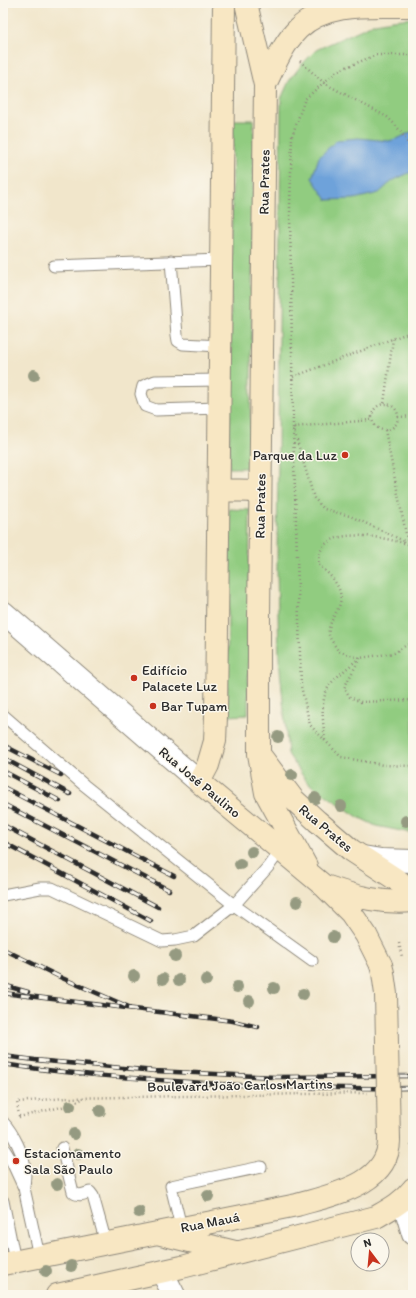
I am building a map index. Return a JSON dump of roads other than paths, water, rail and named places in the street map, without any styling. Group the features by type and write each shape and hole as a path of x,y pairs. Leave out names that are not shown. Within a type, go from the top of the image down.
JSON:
{"main road":[{"path":"199,782 208,765 215,741 224,3"},
{"name":"Rua Prates","path":"246,3 265,84 260,491 259,754 292,799 351,850 400,882 413,894"},
{"path":"265,84 287,43 297,30 306,22 328,11 341,8 413,6"},
{"path":"219,490 260,491"},
{"path":"259,754 266,793 318,880 373,900 397,903 413,901"},
{"name":"Rua José Paulino","path":"199,782 318,880 351,913 366,935 380,965"},
{"name":"Rua Mauá","path":"9,1262 297,1205 334,1195 361,1183 378,1171 385,1161 389,1151 386,994 383,973 380,965"},
{"path":"57,1295 162,1272 376,1216 388,1210 408,1195"},
{"path":"156,1233 238,1253"}],"street":[{"name":"Rua José Paulino","path":"3,612 199,782"},
{"path":"362,857 381,860 413,861"},
{"path":"408,1195 413,1234"},
{"path":"162,1272 174,1295"}],"lane":[{"path":"54,266 221,260"},
{"path":"171,261 178,341 182,344 220,346"},
{"path":"220,380 155,381 143,386 141,394 145,406 156,410 220,408"},
{"path":"3,715 84,785 234,905 312,961"},
{"path":"3,895 40,888 52,888 162,941 175,940 194,936 234,905 268,867 281,849"},
{"path":"3,1122 22,1155 25,1168 24,1188"},
{"path":"15,1141 3,1149 12,1162 24,1188 39,1256"},
{"path":"62,1148 73,1192 79,1195 90,1192 93,1196 106,1243"},
{"path":"181,1228 171,1186 261,1167"},
{"path":"3,1201 9,1262"}],"water":[{"path":"413,131 413,171 392,181 379,193 354,199 327,200 312,178 319,157 337,140 358,138 389,141"}],"railway":[{"path":"3,745 61,775"},
{"path":"3,758 70,794"},
{"path":"3,771 60,801"},
{"path":"3,787 174,876"},
{"path":"3,804 169,890"},
{"path":"3,825 158,907"},
{"path":"3,842 151,921"},
{"path":"3,949 62,978 129,1007"},
{"path":"3,985 28,992"},
{"path":"3,993 233,1021 258,1027"},
{"path":"3,1056 155,1071 275,1077 413,1076"},
{"path":"3,1064 46,1070 131,1078 234,1085 413,1088"}],"place":[{"name":"Parque da Luz","path":"345,455"},
{"name":"Edifício Palacete Luz","path":"134,678"},
{"name":"Bar Tupam","path":"153,706"},
{"name":"Estacionamento Sala São Paulo","path":"16,1161"}]}
